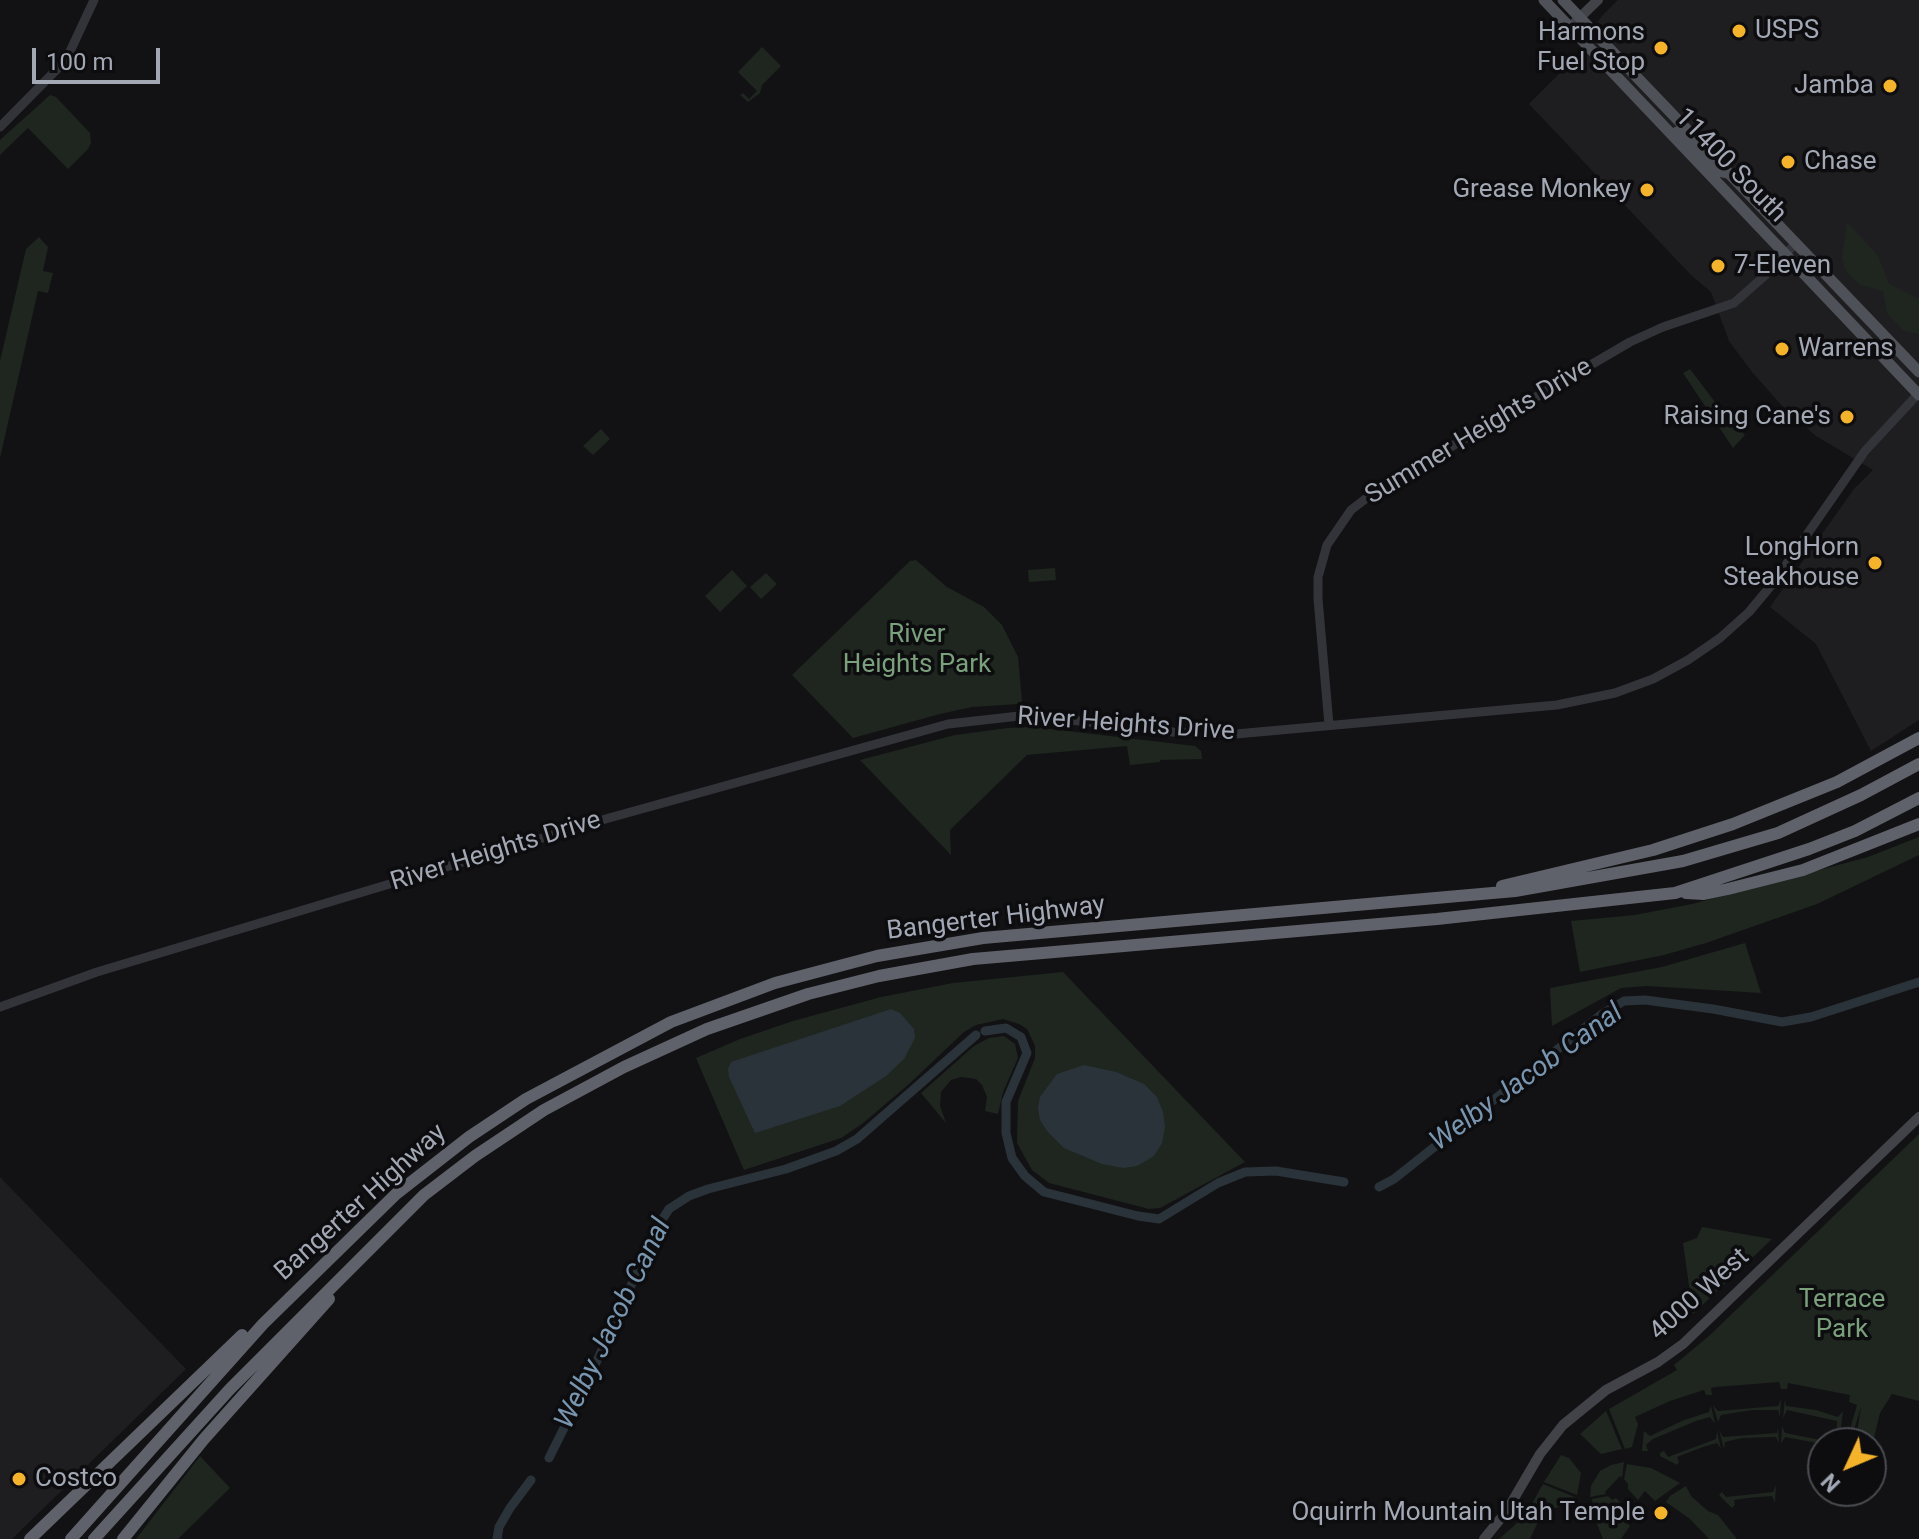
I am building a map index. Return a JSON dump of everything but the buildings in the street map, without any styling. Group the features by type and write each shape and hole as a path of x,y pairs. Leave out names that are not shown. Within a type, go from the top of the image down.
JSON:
{"highway":[{"path":"1469,896 1543,875 1653,850 1733,824 1837,782 1919,738"},
{"name":"Bangerter Highway","path":"71,1539 214,1376 396,1194 441,1157 526,1099 671,1022 775,983 877,956 983,938 1469,896 1601,878 1723,851 1778,833 1919,764"},
{"name":"Bangerter Highway","path":"94,1539 230,1389 424,1195 544,1110 689,1036 808,994 879,976 973,959 1437,919 1675,893 1832,840 1919,798"},
{"path":"1675,893 1704,894 1779,877 1836,859 1919,824"},
{"path":"123,1539 204,1439 319,1311 381,1235"},
{"path":"30,1539 216,1359 337,1250"}],"main road":[{"name":"11400 South","path":"1544,0 1919,394"},
{"name":"11400 South","path":"1563,0 1919,372"},
{"path":"1569,28 1598,0"},
{"path":"1601,63 1631,85 1670,123 1681,122"},
{"path":"1670,134 1676,131 1718,171 1731,174"},
{"name":"4000 West","path":"1484,1539 1506,1512 1540,1454 1573,1416 1606,1390 1658,1362 1683,1344 1919,1117"}],"street":[{"path":"0,127 66,60 94,0"},
{"name":"Summer Heights Drive","path":"1329,725 1318,577 1327,545 1337,526 1351,510 1377,490 1630,342 1663,327 1734,303 1796,243"},
{"name":"River Heights Drive","path":"0,1007 97,972 609,818 948,724 1028,715 1207,734 1576,702 1635,686 1680,665 1720,638 1762,597 1865,451 1919,394"}],"shaded area":[{"path":"1618,0 1919,0 1919,720 1871,751 1816,644 1770,607 1854,489 1873,470 1816,436 1784,408 1729,341 1711,292 1690,274 1529,104 1577,56 1601,17"},
{"path":"891,1009 900,1013 914,1029 915,1038 904,1059 886,1076 840,1106 755,1133 729,1077 731,1062"},
{"path":"1084,1065 1116,1072 1144,1084 1157,1097 1165,1127 1162,1143 1154,1156 1137,1166 1123,1168 1102,1164 1064,1148 1047,1131 1040,1120 1040,1097 1057,1074"},
{"path":"0,1177 186,1369 12,1539 0,1539"}],"green space":[{"path":"762,47 781,66 762,85 760,93 748,102 740,95 743,93 749,99 757,91 738,72"},
{"path":"50,95 56,97 90,133 88,149 68,169 28,128 0,155 0,140"},
{"path":"1847,222 1878,256 1889,284 1919,299 1919,334 1904,331 1887,313 1883,291 1860,285 1845,270 1842,256"},
{"path":"39,237 48,247 43,271 53,273 48,293 38,291 0,458 0,361 26,249"},
{"path":"1690,369 1745,435 1733,448 1683,373"},
{"path":"601,429 610,439 593,455 583,446"},
{"name":"River Heights Park","path":"916,560 947,587 984,607 1002,625 1018,657 1022,701 1019,704 972,707 940,714 853,738 792,675 910,561"},
{"path":"1055,568 1056,580 1029,582 1028,570"},
{"path":"732,570 747,586 720,612 705,596"},
{"path":"766,573 777,584 761,599 750,587"},
{"path":"1033,727 1195,746 1201,751 1202,759 1160,760 1130,765 1127,746 1027,755 950,830 951,855 860,760 955,735"},
{"path":"1919,837 1919,855 1817,904 1706,943 1580,972 1571,921 1635,915 1692,904 1868,857"},
{"path":"1745,943 1761,993 1647,986 1621,988 1552,1026 1550,988 1662,967"},
{"path":"1063,972 1245,1162 1160,1208 1149,1209 1049,1183 1032,1170 1017,1143 1018,1101 1035,1058 1035,1046 1027,1029 1003,1019 976,1025 964,1032 909,1084 841,1138 744,1170 696,1058 793,1021 881,997 953,983"},
{"path":"1004,1036 1015,1044 1018,1058 1003,1092 998,1114 985,1111 987,1097 976,1079 961,1077 951,1080 941,1092 940,1106 946,1123 921,1093 974,1046 989,1038"},
{"name":"Terrace Park","path":"1919,1134 1919,1401 1892,1394 1880,1413 1877,1427 1858,1427 1861,1407 1855,1427 1851,1427 1857,1405 1849,1402 1850,1395 1788,1383 1787,1389 1781,1389 1779,1382 1716,1387 1711,1388 1712,1395 1706,1395 1704,1390 1635,1417 1638,1424 1632,1447 1625,1449 1609,1409 1677,1370 1674,1365 1709,1336"},
{"path":"1702,1227 1772,1239 1693,1314 1683,1243 1697,1238"},
{"path":"1781,1399 1780,1417 1778,1410 1752,1410 1721,1415 1718,1422 1713,1405 1718,1411 1778,1406"},
{"path":"1785,1399 1786,1406 1838,1417 1843,1411 1841,1427 1837,1427 1837,1421 1787,1410 1783,1418"},
{"path":"1711,1406 1715,1424 1710,1417 1696,1421 1653,1439 1646,1445 1648,1451 1642,1451 1644,1431 1650,1436 1709,1412"},
{"path":"1606,1411 1622,1449 1601,1454 1580,1434"},
{"path":"1782,1426 1785,1433 1807,1437 1807,1441 1785,1437 1781,1444"},
{"path":"1778,1427 1779,1443 1776,1437 1742,1438 1725,1442 1724,1449 1719,1430 1723,1437 1777,1433"},
{"path":"1717,1431 1721,1449 1717,1443 1703,1447 1677,1457 1677,1465 1660,1456 1664,1451 1668,1457 1716,1439"},
{"path":"1561,1455 1569,1458 1581,1473 1577,1495 1544,1482"},
{"path":"200,1456 230,1488 178,1539 136,1539"},
{"path":"1624,1462 1622,1477 1606,1494 1590,1497 1591,1486 1600,1471"},
{"path":"1627,1464 1651,1468 1680,1483 1655,1501 1645,1491 1638,1500 1624,1479"},
{"path":"1543,1484 1577,1498 1577,1502 1555,1508 1549,1514 1543,1511 1530,1539 1499,1539 1525,1516"},
{"path":"1776,1485 1775,1503 1772,1496 1747,1498 1734,1500 1732,1508 1719,1495 1722,1492 1726,1497 1773,1492"},
{"path":"1686,1486 1691,1496 1708,1511 1718,1515 1737,1539 1709,1539 1690,1519 1666,1502"},
{"path":"1608,1496 1612,1500 1616,1498 1628,1510 1620,1516 1630,1526 1621,1539 1603,1539 1595,1519 1592,1499"}],"waterway":[{"name":"Welby Jacob Canal","path":"1379,1187 1394,1179 1602,1014 1624,1001 1645,1000 1713,1009 1782,1022 1811,1017 1919,982"},
{"name":"Welby Jacob Canal","path":"985,1031 1006,1028 1021,1037 1027,1053 1006,1102 1006,1133 1012,1158 1025,1176 1044,1192 1159,1219 1218,1183 1245,1172 1276,1171 1344,1182"},
{"name":"Welby Jacob Canal","path":"549,1458 658,1226 669,1209 689,1196 708,1189 786,1169 836,1151 857,1139 976,1035"},
{"name":"Welby Jacob Canal","path":"497,1539 499,1527 531,1480"}],"place":[{"name":"USPS","path":"1739,31"},
{"name":"Harmons Fuel Stop","path":"1661,48"},
{"name":"Jamba","path":"1890,86"},
{"name":"Chase","path":"1788,162"},
{"name":"Grease Monkey","path":"1647,190"},
{"name":"7-Eleven","path":"1718,266"},
{"name":"Warrens","path":"1782,349"},
{"name":"Raising Cane's","path":"1847,417"},
{"name":"LongHorn Steakhouse","path":"1875,563"},
{"name":"Costco","path":"19,1479"},
{"name":"Oquirrh Mountain Utah Temple","path":"1661,1513"}]}
